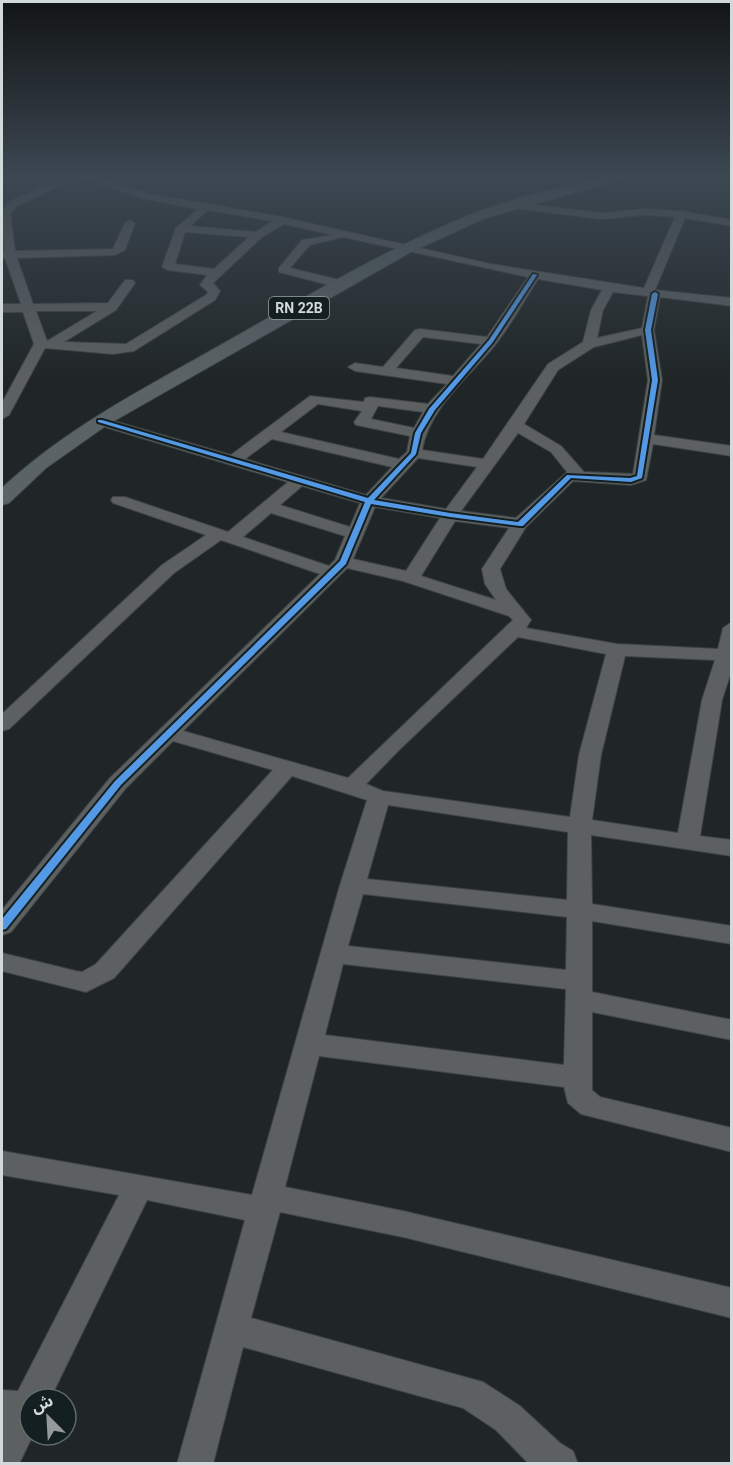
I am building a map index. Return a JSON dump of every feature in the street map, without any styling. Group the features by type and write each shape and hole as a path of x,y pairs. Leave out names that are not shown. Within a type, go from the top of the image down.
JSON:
{"main road":[{"name":"RN 22B","path":"3,495 39,464 100,421 340,284 415,244"}],"street":[{"path":"46,344 27,309 6,255 115,252 119,250 121,244"},
{"path":"176,244 169,269 215,273"},
{"path":"46,344 113,350 136,345 211,297 214,291 206,283 247,244"},
{"path":"304,244 283,270 340,284"},
{"path":"386,244 609,288 651,294 730,300"},
{"path":"515,622 491,574 501,553 520,524 567,477 578,475 638,478 647,439 655,380 648,330 651,294 670,244"},
{"path":"2,926 118,783 338,567 369,501 408,459 418,433 432,409 491,341 536,275"},
{"path":"2,415 6,398 46,344 112,307 129,283"},
{"path":"590,344 597,310 609,288"},
{"path":"2,308 112,307"},
{"path":"411,578 450,515 516,425 553,367 590,344 648,330"},
{"path":"386,371 420,333 491,341"},
{"path":"355,367 458,381"},
{"path":"231,462 315,399 372,408 361,422 418,433"},
{"path":"370,401 432,409"},
{"path":"100,421 231,462 369,501 520,524"},
{"path":"516,425 556,449 578,475"},
{"path":"271,434 408,459 487,464"},
{"path":"647,439 732,451"},
{"path":"2,726 168,569 225,536 268,507 299,481"},
{"path":"119,500 225,536 338,567 384,569 515,622 617,650 726,655"},
{"path":"268,507 355,534"},
{"path":"352,786 515,622"},
{"path":"688,840 722,702 726,655 732,627"},
{"path":"617,650 590,755 579,826 578,1095 591,1106 732,1140"},
{"path":"168,733 380,796 732,848"},
{"path":"2,962 86,982 105,971 287,768"},
{"path":"195,1464 352,885 380,796"},
{"path":"352,885 579,910 732,935"},
{"path":"333,954 578,990 732,1030"},
{"path":"309,1044 577,1078"},
{"path":"2,1164 403,1224 732,1302"},
{"path":"32,1387 139,1186"},
{"path":"233,1329 471,1394 508,1418 547,1456 560,1464"},
{"path":"2,1460 18,1416"}],"cycle path":[{"path":"2,926 118,783 343,562 369,501 414,453 418,433 432,409 491,341 535,275"},
{"path":"100,421 369,501 520,524 569,476 631,480 640,477 655,380 648,330 655,294"}]}
